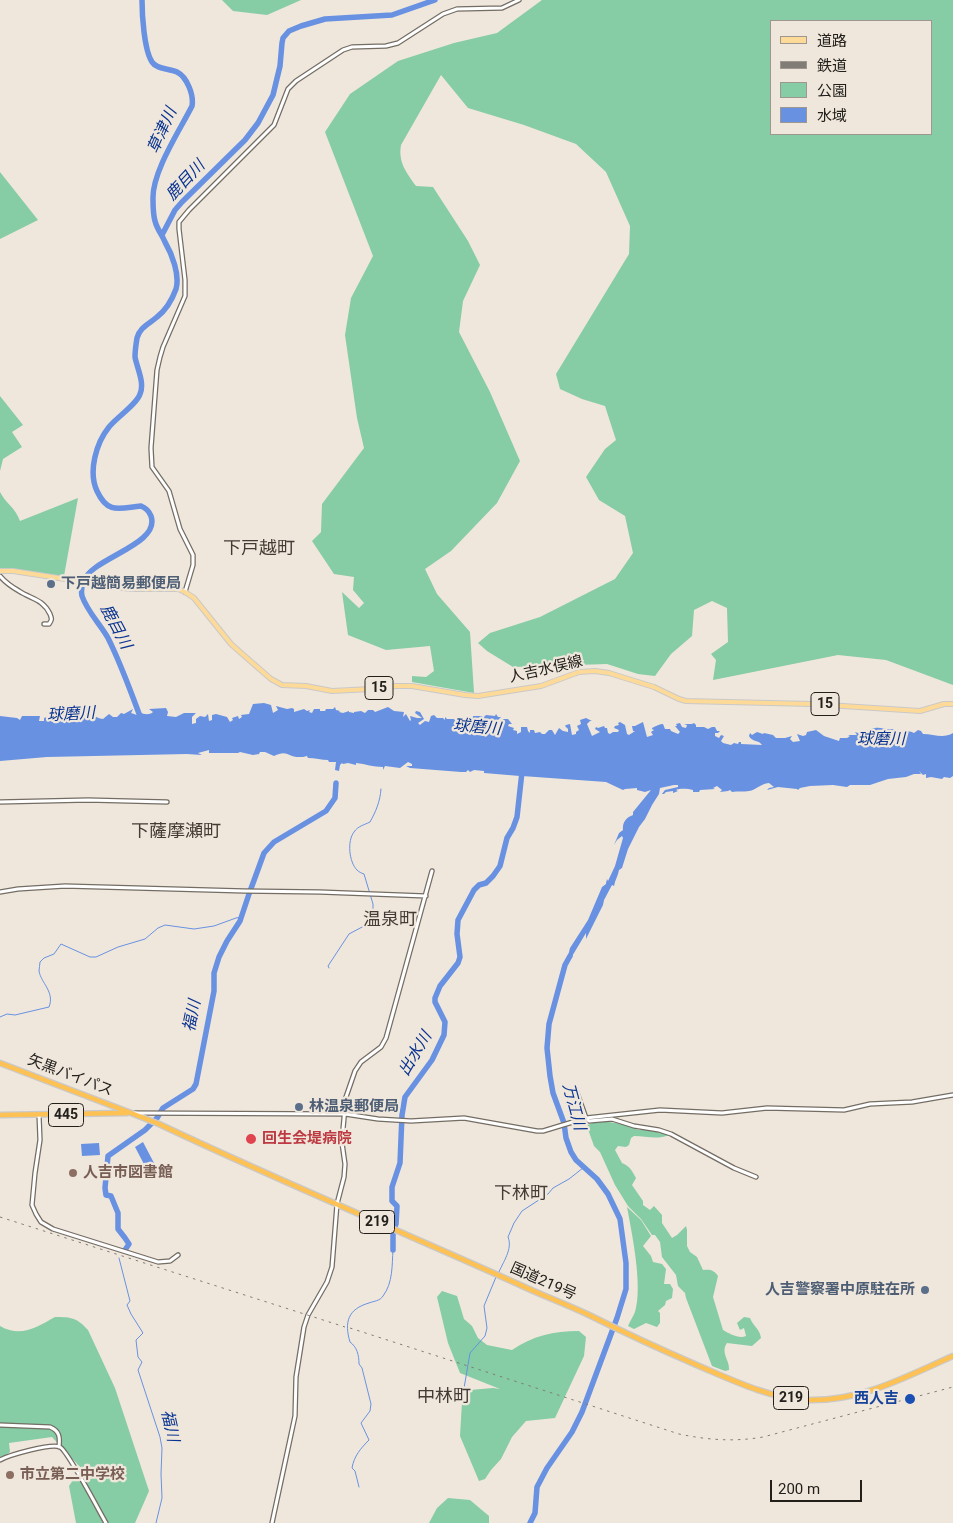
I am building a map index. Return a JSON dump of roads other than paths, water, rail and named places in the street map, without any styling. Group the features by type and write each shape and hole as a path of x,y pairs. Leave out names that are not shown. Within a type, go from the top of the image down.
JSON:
{"highway":[{"name":"矢黒バイパス","path":"0,1063 131,1113"},
{"path":"112,1113 113,1106"},
{"name":"445","path":"0,1115 39,1116 131,1113"},
{"name":"国道219号","path":"131,1113 734,1381 756,1389 789,1398 806,1400 836,1398 889,1385 953,1356"}],"main road":[{"path":"0,571 12,571 130,589 178,589 185,592"},
{"name":"人吉水俣線","path":"185,592 194,598 232,644 271,679 282,684 306,686 332,692 412,686 478,696 541,686 579,672 595,671 609,673 654,687 679,700 686,701 812,704 920,711 944,704 953,704"}],"street":[{"path":"185,592 193,565 193,555 180,529 169,491 152,467 151,448 157,370 162,346 185,296 179,222 274,125 288,89 333,56 352,47 386,46 398,43 450,11 457,9 502,8 519,0"},
{"path":"0,576 17,590 46,606 52,618 49,624 44,624"},
{"path":"0,802 88,800 167,802"},
{"path":"272,1523 295,1416 296,1377 304,1327 308,1315 327,1282 332,1267 337,1204 344,1171 341,1136 344,1129 346,1097 355,1071 361,1062 381,1047 386,1038 432,871"},
{"path":"0,892 64,886 426,896"},
{"path":"576,1090 585,1119"},
{"path":"131,1113 344,1114 411,1122 464,1118 543,1131 585,1119 670,1109 722,1113 767,1108 844,1110 870,1104 912,1102 953,1095"},
{"path":"39,1116 40,1140 32,1199 34,1210 41,1222 53,1229 158,1262 170,1261 178,1255"},
{"path":"585,1119 589,1121 612,1118 671,1134 734,1168 756,1177"},
{"path":"0,1425 50,1427 57,1431 59,1435 59,1447"},
{"path":"0,1460 14,1454 51,1446 59,1447 65,1452 106,1523"}],"water":[{"name":"球磨川","path":"264,703 271,705 273,713 278,710 276,706 287,709 292,708 294,712 304,709 310,710 309,712 312,713 314,709 325,711 335,707 336,710 343,713 361,711 365,713 368,710 375,712 388,707 394,711 404,712 403,717 406,714 410,721 410,716 422,718 415,713 416,711 420,712 424,719 418,723 420,725 425,721 429,722 431,716 434,715 437,718 445,720 445,717 465,724 470,722 469,717 482,716 483,718 486,715 495,716 496,714 498,717 501,717 496,722 499,726 503,719 508,719 512,724 508,726 514,728 513,730 517,731 517,734 521,732 521,727 527,727 530,733 530,730 534,730 535,733 545,734 552,730 555,735 559,728 568,732 565,726 570,724 572,735 576,734 579,730 577,726 581,724 580,720 586,718 592,721 587,724 592,736 600,732 595,729 596,727 604,726 610,734 618,732 619,730 614,728 620,722 625,725 629,735 635,731 633,731 632,726 643,722 647,737 653,735 651,732 654,730 652,728 661,724 663,724 665,729 670,729 678,734 680,732 675,726 677,726 676,724 680,723 682,727 686,728 687,725 684,724 694,723 696,727 708,729 715,727 717,731 720,731 715,733 715,736 719,738 721,735 724,736 721,741 731,745 741,742 741,744 762,745 749,736 750,733 752,735 757,732 773,735 776,738 792,736 790,739 793,742 800,741 797,734 803,736 807,732 816,730 824,736 839,741 840,738 850,736 848,735 857,735 855,732 861,734 863,730 868,731 873,728 914,733 918,730 923,734 938,736 946,736 953,733 953,776 942,779 926,778 926,774 923,775 919,771 921,774 888,779 870,785 850,785 847,787 833,785 810,786 798,790 778,787 767,790 774,787 769,783 752,790 732,792 730,790 720,792 722,790 717,786 713,788 715,789 700,790 699,792 682,789 676,790 678,791 673,793 673,791 662,794 665,790 678,787 678,785 660,788 659,794 628,849 614,886 612,885 604,900 586,939 586,933 565,968 570,948 588,920 602,887 606,884 607,879 608,881 615,866 622,836 614,845 619,833 623,830 624,822 633,815 633,812 651,790 645,792 637,790 637,788 623,790 606,782 522,776 520,779 520,776 484,773 484,771 474,770 461,772 410,768 406,766 412,766 412,764 408,762 400,768 385,766 383,770 383,767 342,763 339,771 335,770 336,762 308,758 307,756 295,757 285,753 274,756 265,752 253,755 240,752 209,753 209,750 198,753 202,755 47,757 0,761 0,716 20,720 22,716 40,716 39,721 44,721 44,718 63,711 73,711 66,714 70,718 82,710 103,719 109,714 117,717 121,713 124,714 133,709 131,713 137,715 140,712 150,714 153,712 149,709 166,708 167,716 176,717 184,713 196,713 192,717 192,724 196,723 196,719 200,716 205,717 208,714 209,721 212,720 212,715 216,714 227,717 230,722 233,720 232,718 238,716 239,719 242,717 241,715 249,714 253,704"},
{"path":"143,1142 154,1163 146,1168 135,1147"},
{"path":"99,1143 100,1155 82,1156 81,1144"}],"waterway":[{"name":"鹿目川","path":"141,719 113,648 87,607 82,596 82,588 89,573 136,543 146,535 151,526 151,516 143,507 115,508 110,507 101,499 94,483 93,467 97,449 104,434 112,423 135,402 140,394 142,385 135,357 138,334 166,308 171,301 177,283 173,258 155,221 153,199 157,176 192,106 192,97 187,82 181,74 154,65 152,62 145,41 142,0"},
{"name":"鹿目川","path":"162,235 175,210 245,140 258,123 273,95 280,66 283,38 289,31 325,19 392,15 435,0"},
{"name":"出水川","path":"393,1250 393,1231 396,1224 397,1206 392,1201 392,1187 400,1163 402,1115 405,1097 432,1060 444,1035 445,1022 435,1002 435,998 440,986 458,963 460,957 457,934 458,920 474,890 479,885 486,883 500,866 507,838 517,817 522,772"},
{"name":"福川","path":"125,1250 129,1244 118,1229 118,1213 111,1196 106,1195 108,1156 145,1130 157,1118 163,1108 193,1089 196,1084 214,991 214,973 219,957 240,921 264,853 274,842 326,811 335,798 336,783"},
{"path":"329,968 328,966 349,934 364,926 372,918 373,904 364,874 352,862 350,841 356,830 370,822 380,798 381,789"},
{"path":"0,1017 7,1014 15,1015 49,1007 50,997 40,975 40,962 54,954 61,944 90,957 96,957 118,947 145,939 158,928 165,925 194,929 214,926 242,917"},
{"name":"万江川","path":"530,1523 535,1513 537,1487 547,1468 572,1432 582,1412 626,1289 626,1263 620,1219 608,1194 597,1179 576,1160 571,1152 566,1138 564,1123 553,1093 550,1076 547,1048 549,1024 565,965 570,956"},
{"path":"498,1274 508,1251 508,1237 522,1211 583,1168"},
{"path":"359,1487 355,1471 352,1468 358,1452 369,1440 361,1423 370,1411 371,1404 362,1368 359,1364 359,1357 350,1342 347,1328 349,1317 356,1309 377,1301 386,1291 391,1274 393,1250"},
{"name":"福川","path":"119,1258 130,1301 127,1305 143,1333 136,1340 138,1357 142,1362 138,1370 162,1448 162,1498 156,1523"},
{"path":"462,1400 470,1353 485,1336 487,1328 484,1306 496,1277"}],"railway":[{"path":"0,1217 345,1327"},
{"path":"350,1328 679,1434 700,1438 731,1440 763,1437 953,1387"}],"place":[{"name":"下戸越簡易郵便局","path":"51,584"},
{"name":"林温泉郵便局","path":"299,1107"},
{"name":"回生会堤病院","path":"251,1139"},
{"name":"人吉市図書館","path":"73,1173"},
{"name":"人吉警察署中原駐在所","path":"925,1290"},
{"name":"西人吉","path":"910,1399"},
{"name":"市立第二中学校","path":"10,1475"}],"district":[{"name":"下戸越町","path":"259,549"},
{"name":"下薩摩瀬町","path":"176,832"},
{"name":"温泉町","path":"390,920"},
{"name":"下林町","path":"521,1194"},
{"name":"中林町","path":"444,1397"}],"water label":[{"name":"草津川","path":"163,131"}]}
